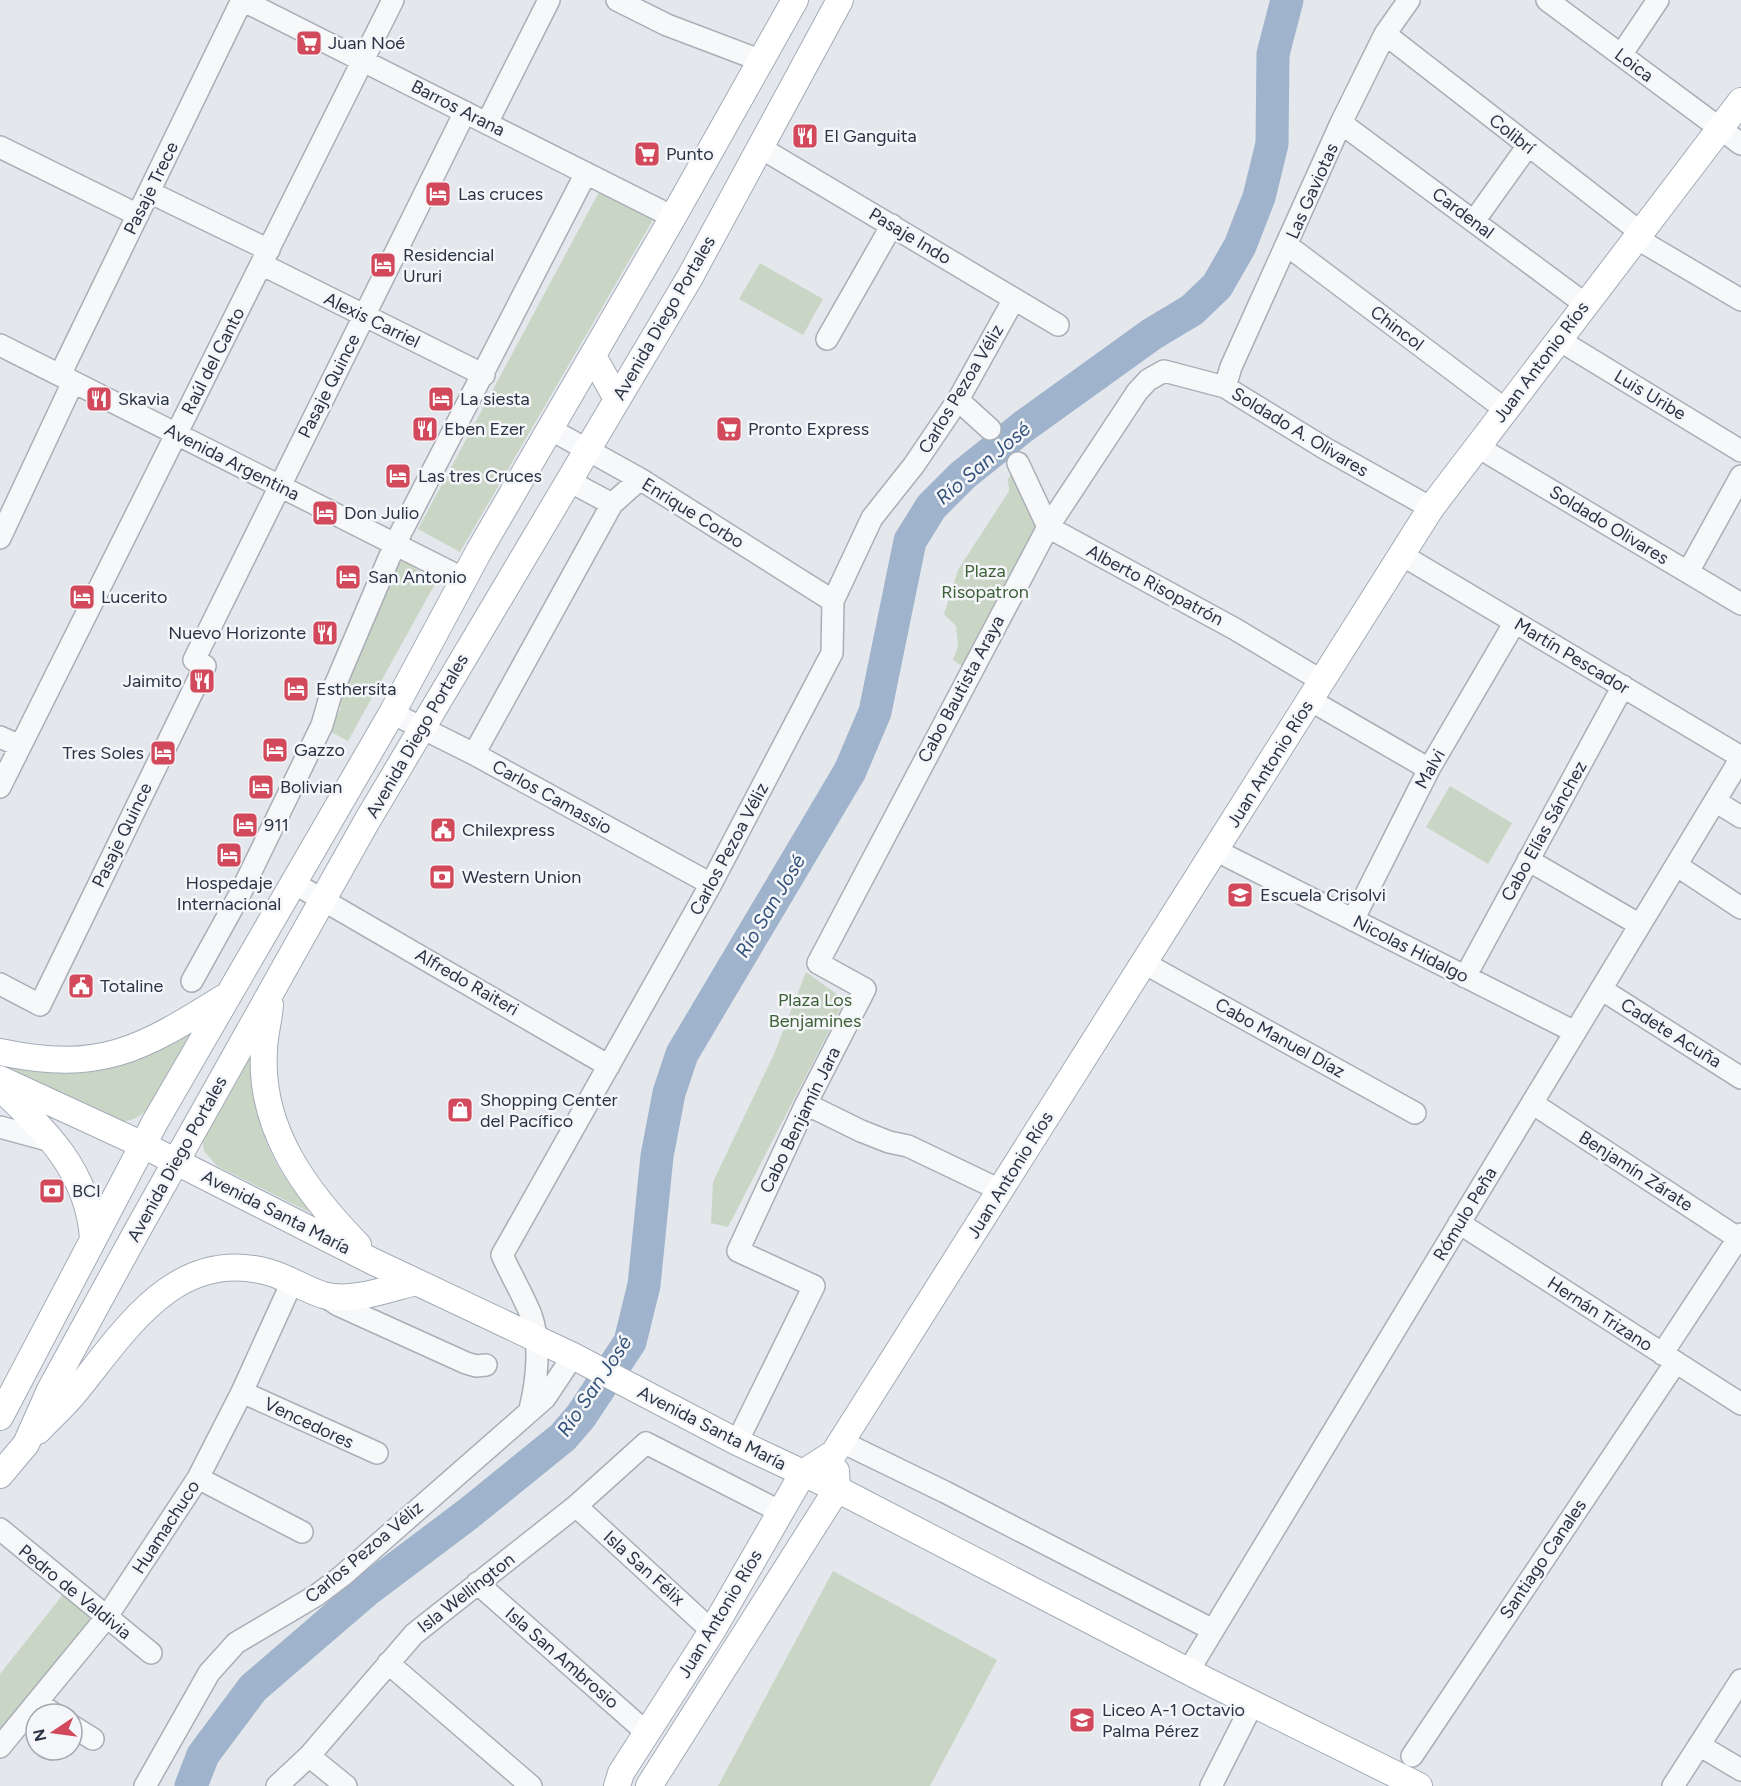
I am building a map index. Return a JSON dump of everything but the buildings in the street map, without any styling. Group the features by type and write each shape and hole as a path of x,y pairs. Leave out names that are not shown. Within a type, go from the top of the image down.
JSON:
{"main road":[{"name":"Avenida Diego Portales","path":"0,1417 143,1145 292,882 392,713 464,579 795,0"},
{"name":"Avenida Diego Portales","path":"0,1475 26,1444 50,1390 176,1161 421,729 690,277 840,0"},
{"path":"777,35 812,55"},
{"name":"Juan Antonio Ríos","path":"617,1786 621,1773 712,1631 803,1473 838,1448 1431,508 1741,101"},
{"path":"593,356 617,399"},
{"path":"272,993 264,1051 267,1100 276,1132 289,1160 318,1201 372,1261"},
{"path":"4,1052 70,1062 109,1056 157,1039 228,995"},
{"name":"Avenida Santa María","path":"0,1079 143,1145 372,1261 578,1359 737,1442 837,1489 1419,1786"},
{"path":"0,1088 55,1142 70,1163 91,1212 93,1239"},
{"path":"26,1444 74,1394 126,1327 147,1305 164,1292 197,1276 232,1269 267,1272 322,1295 349,1298 416,1282"},
{"path":"837,1489 838,1448"},
{"name":"Juan Antonio Ríos","path":"649,1786 837,1489"}],"street":[{"name":"Barros Arana","path":"242,0 264,5 363,61 673,217"},
{"name":"Pasaje Trece","path":"0,538 138,215 242,0"},
{"name":"Raúl del Canto","path":"0,787 393,0"},
{"path":"487,123 549,0"},
{"path":"617,0 667,25 762,61"},
{"name":"Las Gaviotas","path":"1225,387 1231,367 1288,246 1341,123 1385,34 1409,0"},
{"name":"Loica","path":"1547,0 1719,130 1741,144"},
{"path":"1621,55 1658,0"},
{"name":"Colibrí","path":"1385,34 1638,235 1741,300"},
{"name":"Pasaje Quince","path":"0,984 40,1005 279,486 465,112"},
{"name":"Cardenal","path":"1341,123 1585,304"},
{"path":"0,147 138,215"},
{"path":"1474,221 1527,147"},
{"name":"Pasaje Indo","path":"761,148 1058,325"},
{"path":"192,981 239,896 322,725 330,698 395,544 586,173"},
{"name":"Alexis Carriel","path":"149,192 364,316 484,375"},
{"path":"827,339 892,225"},
{"name":"Chincol","path":"1288,246 1506,410"},
{"name":"Carlos Pezoa Véliz","path":"530,1409 535,1387 536,1339 531,1317 502,1255 711,884 832,653 833,601 872,518 914,465 958,400 1014,299"},
{"name":"Luis Uribe","path":"1559,340 1741,451"},
{"name":"Avenida Argentina","path":"0,345 464,579"},
{"name":"Soldado A. Olivares","path":"1164,372 1225,387 1326,449 1431,508"},
{"name":"Cabo Bautista Araya","path":"865,989 818,963 1048,527 1137,392 1148,380 1164,372"},
{"path":"958,400 990,429"},
{"name":"Enrique Corbo","path":"550,429 640,479 833,601"},
{"name":"Soldado Olivares","path":"1478,447 1741,604"},
{"path":"1018,463 1048,527"},
{"path":"1688,572 1741,476"},
{"path":"474,754 612,504 640,479"},
{"path":"569,481 612,504"},
{"name":"Alberto Risopatrón","path":"1048,527 1235,629 1316,690 1429,769"},
{"name":"Martín Pescador","path":"1402,555 1741,757"},
{"name":"Malvi","path":"1353,920 1429,769 1515,622"},
{"name":"Cabo Elías Sánchez","path":"1465,977 1623,686"},
{"name":"Carlos Camassio","path":"392,713 474,754 711,884"},
{"path":"0,737 20,746"},
{"name":"Rómulo Peña","path":"1189,1670 1741,757"},
{"path":"1715,801 1741,817"},
{"name":"Nicolas Hidalgo","path":"1215,850 1575,1032"},
{"path":"1528,860 1640,925"},
{"path":"1676,865 1741,908"},
{"name":"Alfredo Raiteri","path":"292,882 609,1066"},
{"name":"Cabo Manuel Díaz","path":"1144,963 1415,1113"},
{"name":"Cabo Benjamín Jara","path":"737,1442 814,1286 738,1251 806,1104 865,989"},
{"name":"Cadete Acuña","path":"1601,989 1741,1078"},
{"name":"Benjamín Zárate","path":"1532,1103 1740,1237"},
{"path":"806,1104 861,1131 889,1142 908,1146 1000,1190"},
{"path":"0,1127 55,1142"},
{"name":"Hernán Trizano","path":"1459,1223 1741,1404"},
{"name":"Santiago Canales","path":"1412,1756 1669,1358 1740,1237"},
{"name":"Huamachuco","path":"49,1702 198,1478 242,1392 292,1282"},
{"path":"322,1295 338,1305 466,1363 476,1366 486,1365"},
{"name":"Carlos Pezoa Véliz","path":"145,1786 208,1673 236,1643 317,1595 342,1576 544,1398 578,1359"},
{"name":"Vencedores","path":"242,1392 377,1454"},
{"name":"Isla Wellington","path":"277,1786 309,1756 388,1663 434,1615 576,1506 646,1443 781,1512"},
{"path":"838,1448 945,1492 1213,1630"},
{"path":"198,1478 302,1532"},
{"name":"Isla San Félix","path":"576,1506 712,1631"},
{"name":"Pedro de Valdivia","path":"0,1529 151,1653"},
{"name":"Isla San Ambrosio","path":"477,1583 647,1733"},
{"path":"388,1663 531,1786"},
{"path":"1673,1786 1741,1680"},
{"path":"1211,1786 1254,1703"},
{"name":"Huamachuco","path":"0,1747 24,1726"},
{"path":"84,1733 93,1739"},
{"path":"1699,1745 1741,1770"},
{"path":"309,1756 346,1786"}],"green space":[{"path":"599,192 654,218 460,552 418,529"},
{"path":"760,263 823,299 803,335 739,299"},
{"name":"Plaza Risopatron","path":"1018,463 1048,527 970,672 953,660 958,646 956,626 944,614 958,570 1009,491 1008,479"},
{"path":"398,557 436,582 348,741 329,731 341,708 335,700"},
{"path":"1450,786 1512,823 1488,864 1426,827"},
{"name":"Plaza Los Benjamines","path":"806,972 845,1000 728,1227 711,1223 713,1182 774,1054"},
{"path":"199,1017 150,1106 138,1117 128,1121 112,1121 0,1064 34,1068"},
{"path":"255,1043 256,1100 265,1138 285,1178 313,1214 217,1166 204,1151 202,1138"},
{"path":"833,1571 997,1660 930,1786 718,1786"},
{"path":"65,1592 99,1620 35,1702 24,1702 24,1715 0,1746 0,1674"}],"waterway":[{"name":"Río San José","path":"191,1786 203,1755 253,1688 367,1590 468,1514 563,1437 581,1416 630,1342 644,1285 657,1156 669,1093 682,1054 850,771 875,712 910,541 931,507 963,475 1024,426 1152,334 1192,310 1217,286 1240,246 1259,197 1272,144 1273,54 1287,0"}],"place":[{"name":"Juan Noé","path":"309,43"},
{"name":"El Ganguita","path":"805,136"},
{"name":"Punto","path":"647,154"},
{"name":"Las cruces","path":"438,194"},
{"name":"Residencial Ururi","path":"383,265"},
{"name":"Skavia","path":"99,399"},
{"name":"La siesta","path":"441,399"},
{"name":"Eben Ezer","path":"425,429"},
{"name":"Pronto Express","path":"729,429"},
{"name":"Las tres Cruces","path":"398,476"},
{"name":"Don Julio","path":"325,513"},
{"name":"San Antonio","path":"348,577"},
{"name":"Lucerito","path":"82,597"},
{"name":"Nuevo Horizonte","path":"325,633"},
{"name":"Jaimito","path":"202,681"},
{"name":"Esthersita","path":"296,689"},
{"name":"Gazzo","path":"275,750"},
{"name":"Tres Soles","path":"163,753"},
{"name":"Bolivian","path":"261,787"},
{"name":"911","path":"245,825"},
{"name":"Chilexpress","path":"443,830"},
{"name":"Hospedaje Internacional","path":"229,855"},
{"name":"Western Union","path":"442,877"},
{"name":"Escuela Crisolvi","path":"1240,895"},
{"name":"Totaline","path":"81,986"},
{"name":"Shopping Center del Pacífico","path":"460,1110"},
{"name":"BCI","path":"52,1191"},
{"name":"Liceo A-1 Octavio Palma Pérez","path":"1082,1720"}]}
